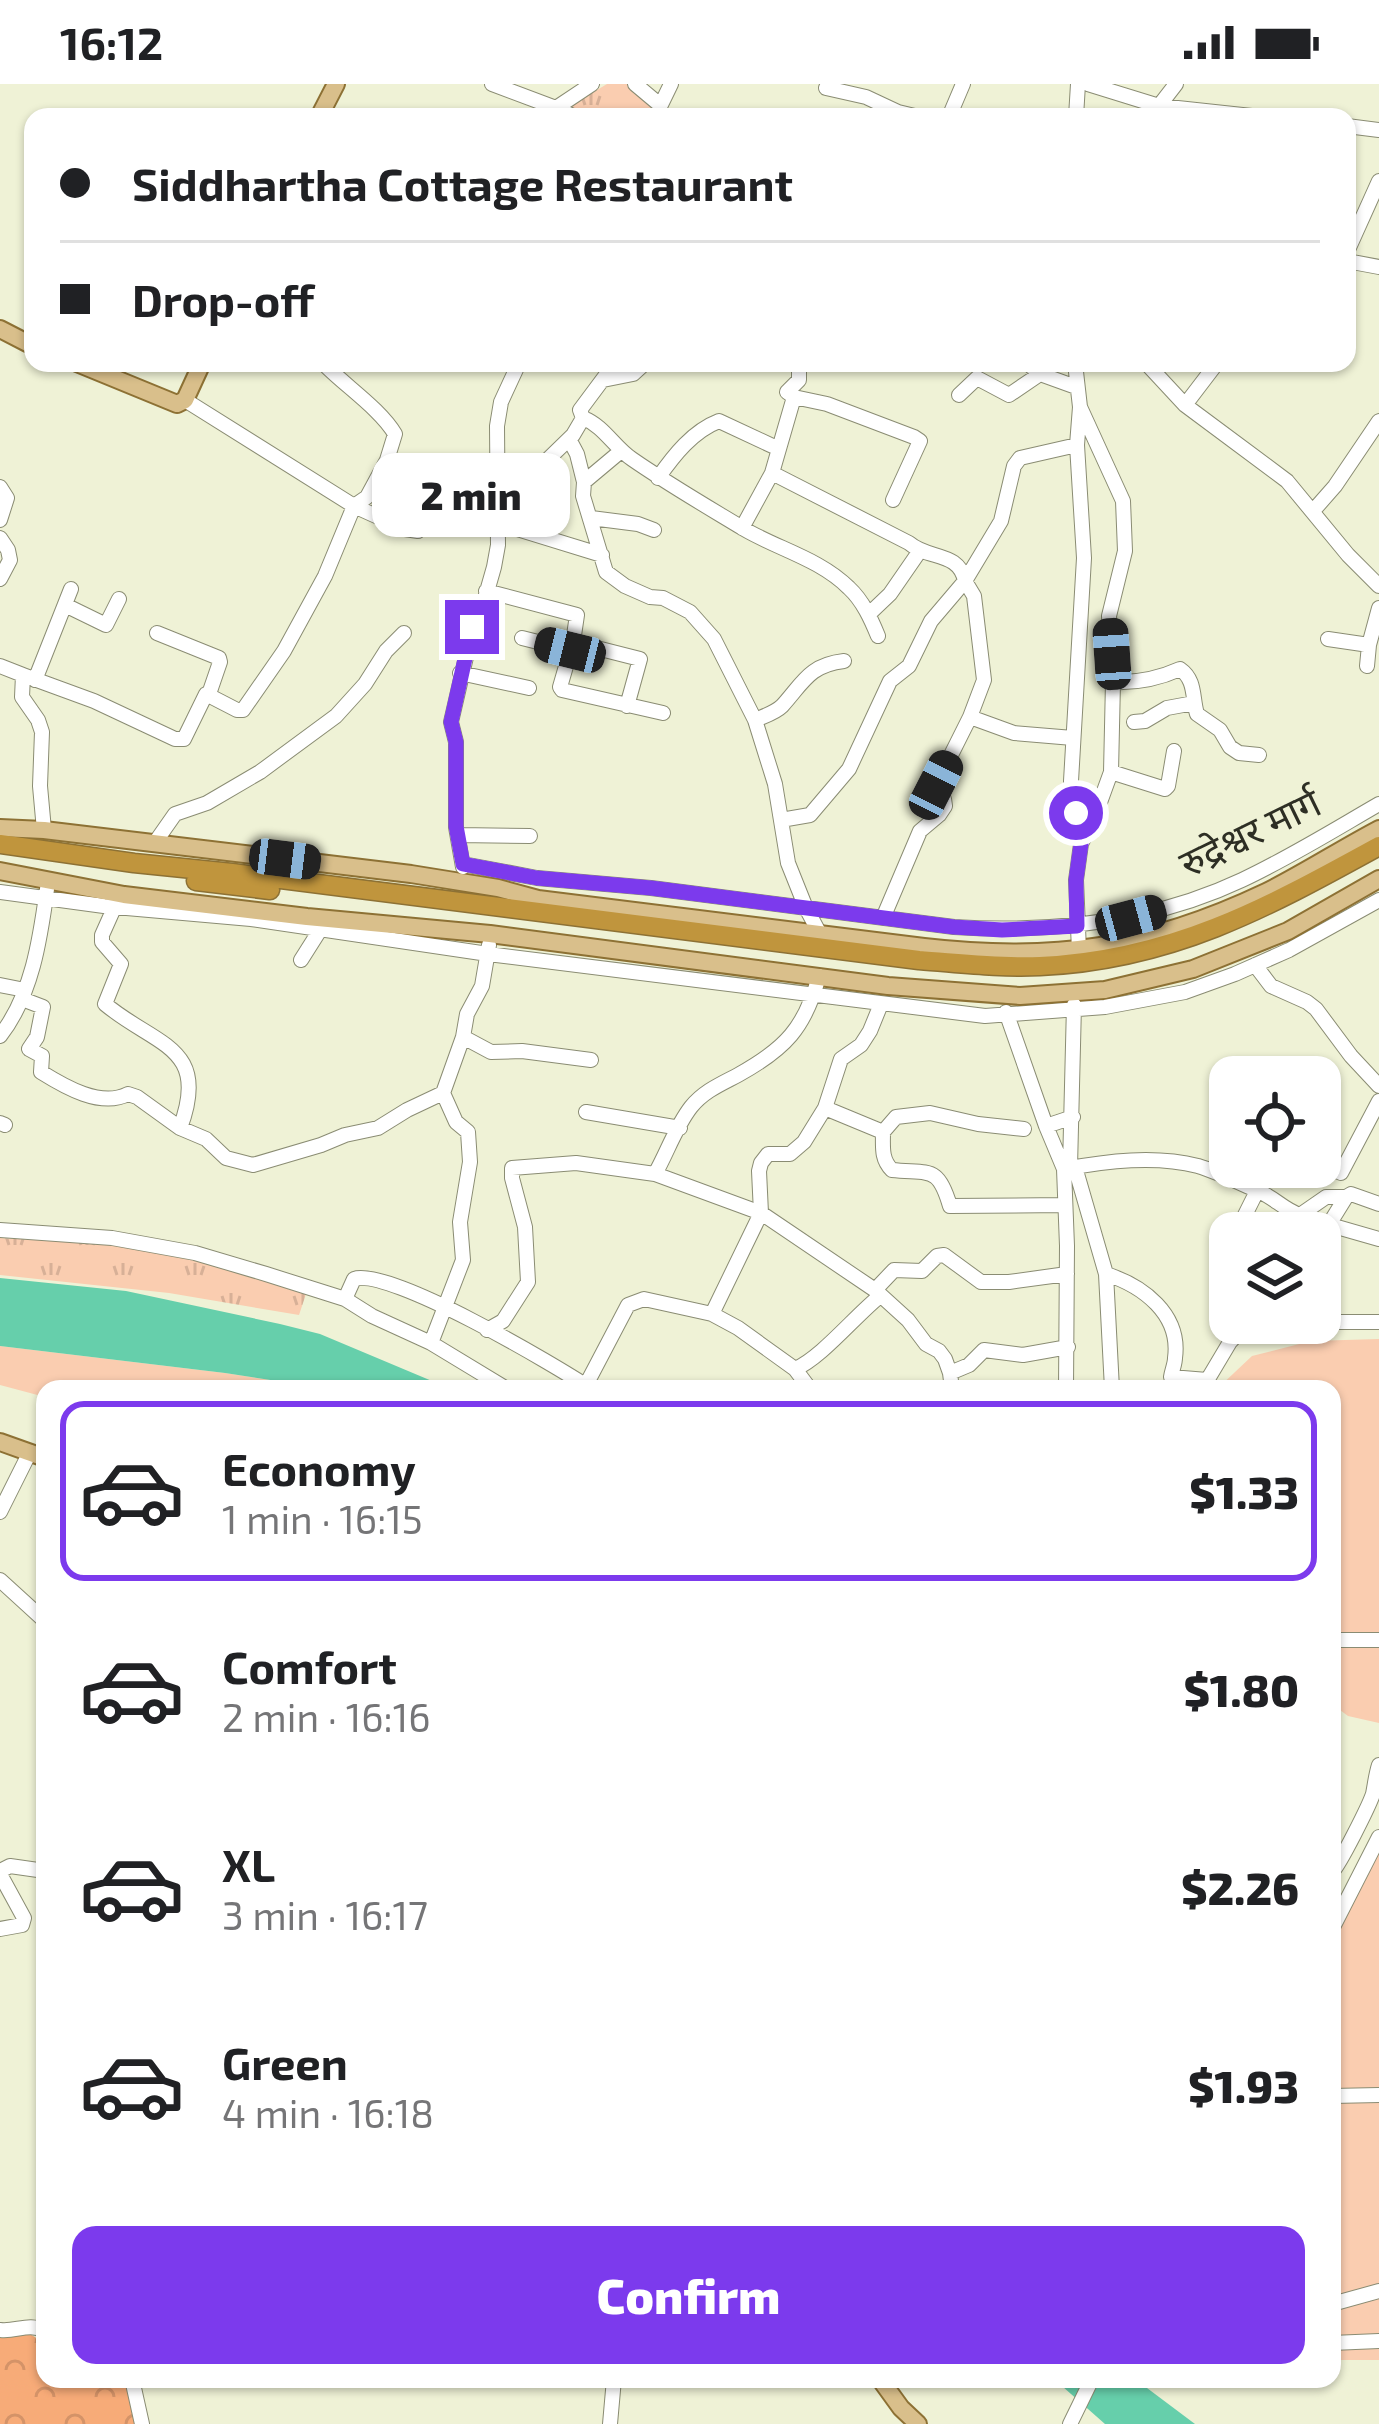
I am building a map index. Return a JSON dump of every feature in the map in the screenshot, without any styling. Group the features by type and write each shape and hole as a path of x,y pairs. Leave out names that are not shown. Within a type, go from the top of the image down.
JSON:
{"highway":[{"path":"0,844 920,960 1012,967 1090,962 1178,943 1276,902 1379,846"},
{"path":"0,854 914,971 1011,977 1090,973 1178,955 1270,917 1379,859"}],"main road":[{"path":"99,372 177,404 185,400 198,372"},
{"path":"0,828 411,874 463,873 538,899 986,953 1079,951 1167,932 1270,890 1379,829"},
{"path":"0,871 48,890 490,934 916,989 1074,1002 1224,959 1288,931 1379,879"},
{"path":"0,1442 36,1454"},
{"path":"887,2388 918,2424"}],"street":[{"path":"492,84 556,108 592,84"},
{"path":"635,84 655,108"},
{"path":"1088,84 1149,108"},
{"path":"826,88 889,108"},
{"path":"1356,236 1379,182"},
{"path":"208,694 243,710 295,632 354,506 367,497 387,460 395,434 385,418 332,372"},
{"path":"463,873 451,722 460,673 497,545 499,414 513,372"},
{"path":"609,372 580,410 583,418 658,478 828,571 852,590 878,636"},
{"path":"603,380 635,372"},
{"path":"799,372 799,380 788,392 794,397 844,410 920,441 893,500"},
{"path":"959,395 977,378 1010,395 1030,372"},
{"path":"1043,372 1076,387"},
{"path":"1075,372 1080,407 1123,501 1125,550 1109,616 1111,772 1081,844"},
{"path":"1155,372 1185,404 1287,481 1379,586"},
{"path":"1185,404 1210,372"},
{"path":"742,527 772,472 794,397"},
{"path":"185,400 354,506 418,531"},
{"path":"1079,951 1076,880 1081,844 1071,781 1084,558 1077,445 1080,407"},
{"path":"498,498 533,482 537,470 583,418"},
{"path":"658,478 676,452 707,425 719,421 779,449"},
{"path":"1313,511 1379,421"},
{"path":"569,439 577,454 583,496 606,572 625,586 690,612 714,639 755,719 775,784 788,863 820,934"},
{"path":"781,820 810,815 849,769 890,681 909,666 932,620 965,580 1000,521 1020,458 1077,445"},
{"path":"584,482 621,451"},
{"path":"772,472 910,543 919,552 955,562 974,596 984,680 936,785 945,806 920,831 883,918"},
{"path":"0,488 7,495 0,520"},
{"path":"591,518 655,530"},
{"path":"498,523 602,554"},
{"path":"0,538 10,560 0,578"},
{"path":"869,614 890,594 919,552"},
{"path":"44,830 42,733 22,697 71,589"},
{"path":"486,591 577,614 562,690 663,712"},
{"path":"65,605 106,625 119,598"},
{"path":"1367,666 1379,608"},
{"path":"0,666 94,701 175,740 184,739 208,694 219,658 157,633"},
{"path":"154,844 175,814 260,772 336,716 404,633"},
{"path":"522,638 640,659 627,706"},
{"path":"1328,639 1369,645"},
{"path":"755,719 779,709 819,667 844,661"},
{"path":"1113,682 1180,669 1194,690 1197,714 1220,730 1239,753 1259,755"},
{"path":"460,673 529,688"},
{"path":"1134,722 1194,703"},
{"path":"970,717 1014,733 1073,738"},
{"path":"1111,772 1165,789 1174,751"},
{"name":"रुद्रेश्वर मार्ग","path":"463,873 1002,930 1077,926 1131,918 1210,894 1273,865 1379,804"},
{"path":"458,835 530,836"},
{"path":"0,892 48,890 115,906 251,919 488,954 986,1016 1186,992 1318,935 1379,900"},
{"path":"0,1036 14,1018 23,994 40,942 48,890"},
{"path":"115,906 102,941 121,964 105,1004 148,1031 186,1067 189,1093 180,1128"},
{"path":"301,960 320,930"},
{"path":"431,1343 463,1260 460,1222 470,1147 468,1132 456,1122 443,1093 466,1014 482,986 490,934"},
{"path":"1255,965 1271,986 1316,1009 1379,1086"},
{"path":"656,1174 691,1108 715,1085 786,1044 811,1005 819,976"},
{"path":"0,985 43,1007 37,1037 29,1049 41,1056 41,1072 66,1088 105,1099 137,1097 180,1128 206,1139 226,1158 253,1165 378,1128 443,1093"},
{"path":"1002,995 1046,1126 1070,1168 1106,1274 1112,1380"},
{"path":"1066,1380 1065,1205 1073,1117 1074,1002"},
{"path":"712,1314 761,1213 761,1163 768,1154 790,1154 804,1142 825,1108 842,1059 861,1045 881,1004"},
{"path":"463,1037 491,1052 592,1060"},
{"path":"1341,1173 1378,1107"},
{"path":"825,1108 883,1132"},
{"path":"586,1112 680,1128"},
{"path":"1024,1129 930,1113 896,1118 883,1132 884,1159 892,1170 936,1174 950,1206 1065,1205"},
{"path":"1046,1126 1073,1117"},
{"path":"1070,1168 1129,1160 1202,1167 1300,1215 1326,1197 1356,1195 1379,1204"},
{"path":"487,1330 502,1322 528,1282 525,1227 512,1168 576,1163 656,1174 761,1213 878,1293 926,1344 939,1351 951,1380"},
{"path":"1247,1212 1257,1191"},
{"path":"1337,1212 1346,1197"},
{"path":"1341,1228 1379,1239"},
{"path":"0,1230 112,1238 195,1253 345,1299 492,1380"},
{"path":"795,1369 806,1364 878,1293 894,1270 922,1271 944,1255 981,1282 1067,1274"},
{"path":"1106,1274 1152,1297 1162,1309 1176,1352 1172,1376 1188,1380"},
{"path":"345,1299 354,1279 368,1276 447,1305 576,1380"},
{"path":"592,1380 628,1305 644,1298 712,1314 795,1369 803,1380"},
{"path":"1341,1322 1379,1322"},
{"path":"1207,1380 1229,1344"},
{"path":"952,1380 984,1350 1023,1355 1068,1347"},
{"path":"0,1512 36,1458"},
{"path":"0,1580 36,1613"},
{"path":"1341,1640 1379,1640"},
{"path":"1341,1859 1367,1807 1379,1765"},
{"path":"1341,1912 1379,1838"},
{"path":"0,1929 22,1925 24,1918 0,1874 10,1866 36,1870"},
{"path":"1341,2096 1379,2095"},
{"path":"1341,2302 1379,2291"},
{"path":"0,2330 36,2327"},
{"path":"1341,2343 1379,2341"},
{"path":"134,2388 142,2424"},
{"path":"610,2424 613,2388"},
{"path":"1070,2424 1088,2388"}],"green space":[{"path":"607,84 631,84 654,102 651,108 567,108"},
{"path":"0,1238 138,1249 306,1294 299,1315 169,1293 0,1275"},
{"path":"1379,1339 1379,1723 1341,1711 1341,1380 1227,1380 1252,1356 1299,1344"},
{"path":"0,1346 270,1380 36,1380 36,1395 0,1385"},
{"path":"1379,1842 1379,2360 1341,2360 1341,1917"},
{"path":"0,2328 23,2330 36,2338 36,2388 133,2388 139,2424 0,2424"}],"shaded area":[{"path":"0,1278 126,1291 280,1324 320,1334 430,1380 270,1380 0,1346"},
{"path":"1064,2388 1147,2388 1195,2424 1105,2424"}],"route":[{"path":"472,627 451,722 456,742 456,826 463,864 537,878 954,927 1077,926 1081,844 1076,813"}]}
